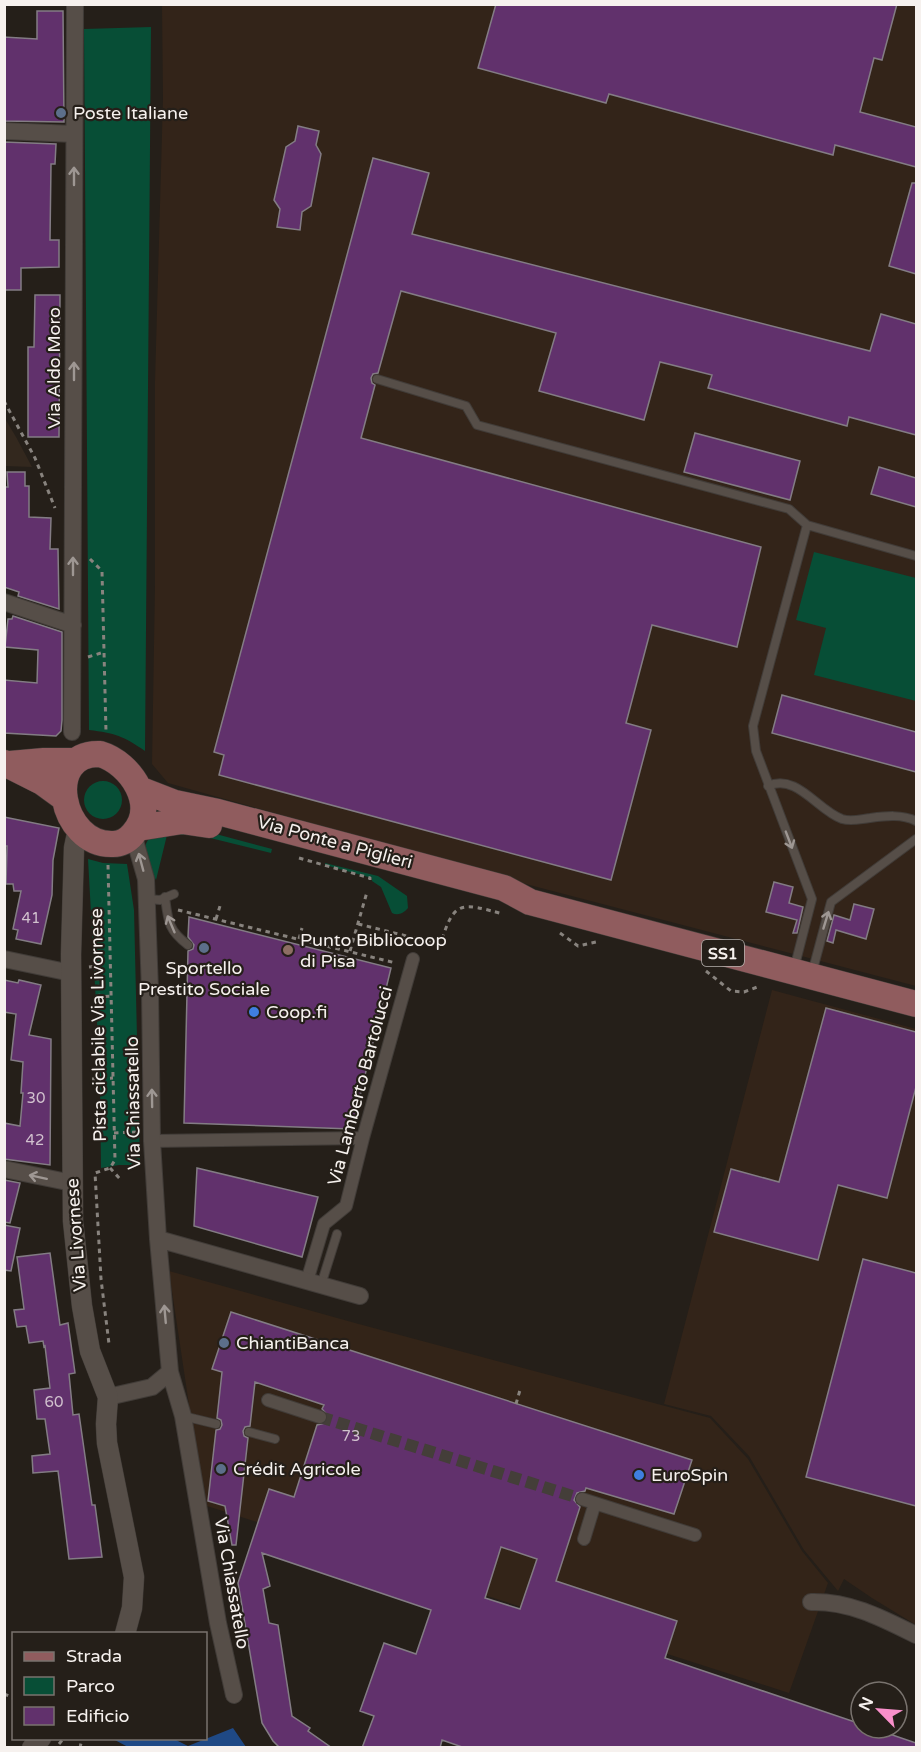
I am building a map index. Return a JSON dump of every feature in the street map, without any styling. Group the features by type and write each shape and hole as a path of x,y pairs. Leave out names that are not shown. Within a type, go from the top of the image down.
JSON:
{"main road":[{"path":"7,763 44,760 76,761 88,755 100,754 118,762 128,771 139,789 143,808 142,819 135,831 123,842 111,844 95,841 78,829 70,817 64,798 67,774 76,761"},
{"path":"7,763 42,782 64,798"},
{"name":"Via Ponte a Piglieri","path":"139,789 175,803 229,814 496,886 530,902 916,1004"},
{"name":"Via Ponte a Piglieri","path":"135,831 182,821 196,822 462,891 503,900 530,902"}],"street":[{"name":"Via Aldo Moro","path":"72,732 75,4"},
{"path":"4,131 74,134"},
{"path":"4,602 73,625"},
{"name":"Via Livornese","path":"78,829 73,867 80,970 72,1183 75,1256 90,1351 108,1397 107,1443 134,1577 132,1608 126,1632"},
{"name":"Via Chiassatello","path":"135,831 146,879 152,1141 170,1372 183,1416 218,1623 234,1695"},
{"path":"4,959 80,970"},
{"name":"Via Lamberto Bartolucci","path":"314,1283 324,1224 346,1206 412,963"},
{"path":"152,1141 363,1138"},
{"path":"4,1169 72,1183"},
{"path":"158,1239 360,1296"},
{"path":"108,1397 152,1387 170,1372"},
{"path":"268,1400 320,1417"},
{"path":"582,1499 695,1535"},
{"path":"584,1539 595,1503"},
{"path":"811,1602 836,1603 853,1607 916,1635"}],"lane":[{"path":"377,379 466,406 477,425 789,509 807,525 916,556"},
{"path":"802,974 812,899 756,751 753,726 807,525"},
{"path":"768,786 774,783 792,785 832,814 846,820 893,816 907,817 916,821"},
{"path":"802,974 831,902 916,839"},
{"path":"147,898 156,900 170,896 166,908 168,921 172,930 188,945"},
{"path":"314,1283 337,1234"},
{"path":"183,1416 216,1424"},
{"path":"249,1432 275,1438"}],"path":[{"path":"4,401 35,458 52,500"},
{"path":"86,555 102,571 106,732"},
{"path":"95,655 104,652"},
{"path":"299,858 370,878 370,880"},
{"name":"Pista ciclabile Via Livornese","path":"108,865 115,1160 110,1168 95,1173 101,1279 110,1347"},
{"path":"350,951 367,892"},
{"path":"358,924 441,944 449,918 463,907 471,905 505,914"},
{"path":"216,919 220,906"},
{"path":"166,908 350,951 412,963"},
{"path":"299,939 302,928"},
{"path":"560,932 578,946 595,942"},
{"path":"80,970 97,966 99,997 111,996"},
{"path":"713,978 731,991 737,992 766,985"},
{"path":"92,1079 113,1078"},
{"path":"110,1168 120,1180"},
{"path":"516,1404 520,1390"}],"shaded area":[{"path":"162,5 916,5 916,986 522,883 168,783 152,764 155,382 163,99"},
{"path":"4,417 16,437 32,467 5,466"},
{"path":"772,990 916,1029 916,1625 844,1579 838,1591 804,1550 749,1456 711,1416 664,1404"},
{"path":"169,1271 710,1418 748,1459 802,1551 828,1583 789,1693 204,1505"}],"green space":[{"path":"151,27 145,751 119,736 89,730 84,29"},
{"path":"814,552 916,578 916,701 814,675 826,628 796,620"},
{"path":"103,781 117,786 122,800 117,814 103,819 89,814 84,800 89,786"},
{"path":"175,828 201,830 272,849 271,853 198,835 167,835 156,880 145,853 148,840 163,831"},
{"path":"88,859 103,863 127,864 134,910 140,1165 101,1168 100,1076"},
{"path":"325,863 378,876 407,896 408,908 401,914 392,913 381,887 372,881 372,878 325,865"}],"water":[{"path":"233,1728 246,1747 128,1747 115,1740 176,1740 188,1746"}],"building":[{"path":"496,4 897,4 882,60 874,58 860,112 916,127 916,167 835,145 833,155 609,94 606,103 478,68"},
{"path":"37,11 63,11 64,122 4,121 4,37 37,39"},
{"path":"298,126 319,131 316,145 321,154 311,206 302,212 300,230 277,227 280,209 274,200 286,147 295,141"},
{"path":"4,142 56,144 55,164 51,164 50,240 59,240 59,267 21,268 21,290 4,290"},
{"path":"373,158 429,173 412,234 870,351 881,314 916,324 916,435 849,417 847,426 708,388 712,375 660,362 644,420 539,391 556,333 401,291 378,373 373,374 371,378 375,385 361,438 761,547 737,647 652,625 626,723 651,730 611,880 219,775 224,755 214,752"},
{"path":"912,183 916,183 916,274 889,266"},
{"path":"35,295 60,295 59,437 28,437 28,347 34,347"},
{"path":"695,433 800,461 790,500 684,472"},
{"path":"879,467 916,478 916,507 871,494"},
{"path":"7,472 25,472 25,486 29,486 29,517 51,518 50,549 58,549 59,609 18,596 19,592 4,587 4,487 8,487"},
{"path":"13,616 62,632 62,720 61,731 56,736 4,733 4,680 37,683 38,650 5,647 8,619 12,619"},
{"path":"782,695 916,732 916,772 772,733"},
{"path":"4,817 59,828 53,860 52,895 41,944 16,939 18,930 13,929 21,891 14,891 13,884 6,884 7,846 4,846"},
{"path":"774,882 793,887 789,903 803,907 797,933 793,933 797,920 766,912"},
{"path":"854,904 874,909 866,939 836,930 833,943 827,941 834,915 850,920"},
{"path":"189,917 391,968 352,1129 184,1123 188,951 193,949 194,945 188,937"},
{"path":"4,980 18,983 19,980 41,985 29,1035 51,1039 50,1165 4,1159 4,1123 20,1126 23,1062 11,1060 16,1014 4,1012"},
{"path":"826,1008 916,1032 916,1087 887,1198 838,1185 818,1260 714,1232 731,1169 779,1182"},
{"path":"197,1168 318,1197 302,1257 194,1226"},
{"path":"4,1180 20,1183 10,1223 4,1222"},
{"path":"4,1225 20,1228 11,1271 4,1270"},
{"path":"50,1253 60,1325 68,1323 75,1373 69,1374 73,1415 79,1414 102,1557 69,1559 58,1471 33,1473 32,1456 50,1454 45,1419 37,1419 34,1390 50,1388 43,1341 29,1343 26,1326 17,1327 14,1310 24,1309 17,1257"},
{"path":"863,1259 916,1273 916,1506 806,1477"},
{"path":"231,1312 692,1460 674,1514 586,1488 585,1491 577,1493 574,1500 580,1507 556,1581 677,1621 665,1658 849,1720 849,1740 907,1740 916,1743 916,1748 465,1748 442,1740 440,1748 362,1748 374,1716 360,1711 384,1643 416,1654 431,1610 262,1553 270,1586 263,1589 269,1623 278,1625 292,1716 310,1728 308,1731 332,1748 280,1748 262,1723 238,1583 269,1489 294,1497 317,1425 325,1423 328,1416 322,1409 324,1405 255,1382 250,1426 245,1427 243,1431 244,1436 248,1438 236,1545 232,1545 225,1506 208,1501 216,1430 222,1425 221,1420 217,1418 222,1372 212,1369","holes":["501,1547 537,1559 520,1609 485,1598"]}],"tunnel":[{"path":"320,1417 582,1499"}],"place":[{"name":"Poste Italiane","path":"61,113"},
{"name":"Sportello Prestito Sociale","path":"204,948"},
{"name":"Punto Bibliocoop di Pisa","path":"288,950"},
{"name":"Coop.fi","path":"254,1012"},
{"name":"ChiantiBanca","path":"224,1343"},
{"name":"Crédit Agricole","path":"221,1469"},
{"name":"EuroSpin","path":"639,1475"}]}
